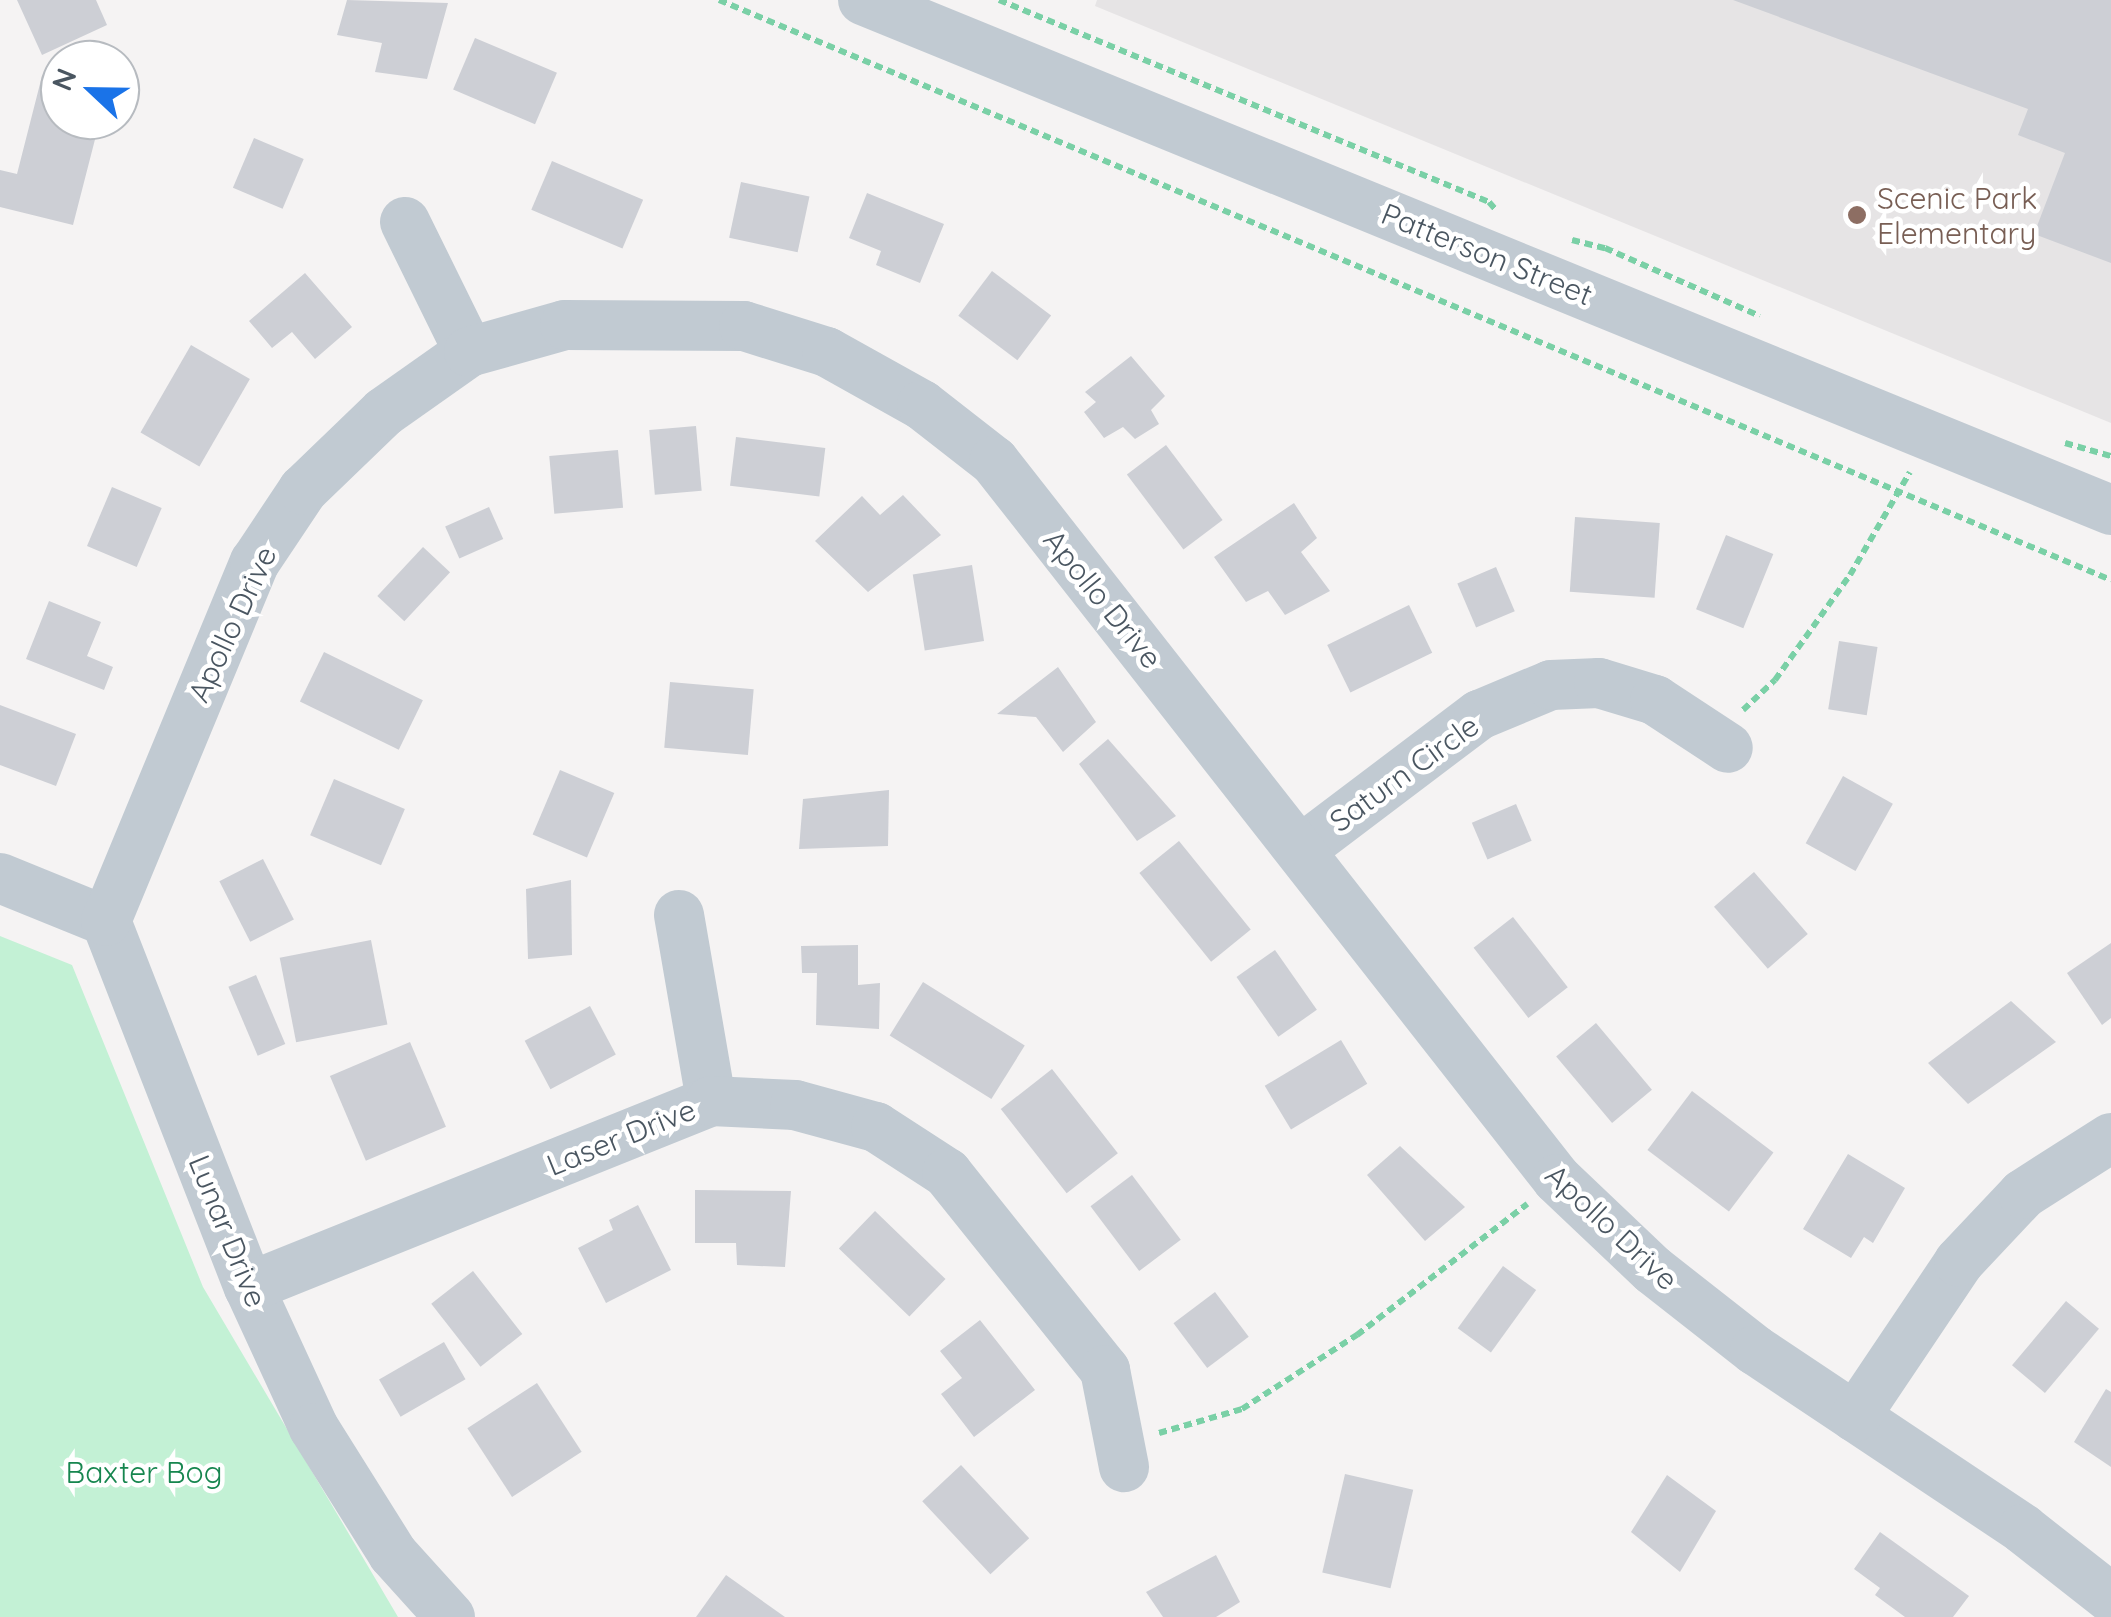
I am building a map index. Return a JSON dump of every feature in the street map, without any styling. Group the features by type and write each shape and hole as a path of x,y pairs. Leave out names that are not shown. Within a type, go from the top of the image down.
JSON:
{"street":[{"name":"Patterson Street","path":"862,0 2111,510"},
{"path":"406,222 469,352"},
{"name":"Apollo Drive","path":"106,920 255,562 303,490 384,412 469,352 565,326 744,326 827,352 922,406 994,461 1303,848 1557,1179 1654,1270 1854,1416 2023,1529 2111,1598"},
{"name":"Saturn Circle","path":"1303,848 1479,716 1551,685 1599,683 1655,700 1720,743"},
{"path":"0,878 106,920"},
{"path":"679,915 711,1102"},
{"name":"Lunar Drive","path":"106,920 249,1287 314,1428 393,1554 450,1617"},
{"name":"Laser Drive","path":"249,1287 711,1102 795,1106 876,1127 947,1173 1105,1370 1122,1456"},
{"path":"1854,1416 1959,1262 2023,1194 2111,1138"}],"path":[{"path":"718,0 1899,497 2111,580"},
{"path":"998,0 1489,202 1509,216"},
{"path":"1565,237 1606,248 1764,318"},
{"path":"1720,743 1775,680 1899,497"},
{"path":"1122,1456 1242,1409 1357,1335 1557,1179"}],"shaded area":[{"name":"Scenic Park Elementary","path":"1097,0 2111,0 2111,423 1095,6"}],"green space":[{"name":"Baxter Bog","path":"0,936 72,965 203,1287 398,1617 0,1617"}],"building":[{"path":"17,0 96,0 107,25 74,40 40,40 40,51"},
{"path":"347,0 448,3 427,79 375,72 382,43 337,35"},
{"name":"Scenic Park Elementary","path":"1733,0 2111,0 2111,263 2034,234 2065,153 2018,135 2028,109"},
{"path":"475,38 557,73 535,124 453,90"},
{"path":"40,84 40,140 95,140 73,225 0,207 0,170 17,174"},
{"path":"254,138 304,159 283,209 233,188"},
{"path":"552,161 643,200 622,248 531,210"},
{"path":"741,182 809,197 798,252 729,238"},
{"path":"867,193 944,224 920,283 876,265 881,251 849,238"},
{"path":"992,271 1051,316 1017,360 958,316"},
{"path":"305,273 352,327 315,359 292,332 272,348 249,321"},
{"path":"191,345 250,379 199,466 140,432"},
{"path":"1131,356 1165,396 1151,410 1159,424 1135,439 1123,427 1104,438 1084,412 1096,402 1085,392"},
{"path":"696,426 702,491 655,495 649,430"},
{"path":"736,437 825,448 819,497 730,486"},
{"path":"1166,445 1223,520 1183,550 1127,474"},
{"path":"618,450 623,508 554,514 549,456"},
{"path":"112,487 162,508 137,567 87,546"},
{"path":"903,495 941,535 868,592 815,541 862,496 880,515"},
{"path":"1294,503 1317,538 1301,552 1330,591 1285,615 1268,591 1246,602 1214,557"},
{"path":"489,507 503,539 459,558 445,527"},
{"path":"1575,517 1660,523 1655,598 1570,592"},
{"path":"1726,535 1773,554 1743,628 1696,609"},
{"path":"423,547 450,572 404,621 377,596"},
{"path":"972,565 984,641 925,650 913,574"},
{"path":"1496,567 1515,611 1476,628 1457,583"},
{"path":"49,601 101,622 87,656 113,667 104,690 26,659"},
{"path":"1409,605 1432,653 1350,693 1327,645"},
{"path":"1839,641 1878,647 1867,715 1828,709"},
{"path":"324,652 423,700 399,750 300,701"},
{"path":"1058,667 1096,722 1063,752 1036,717 997,714"},
{"path":"670,682 754,689 748,755 664,748"},
{"path":"0,705 76,734 56,786 0,765"},
{"path":"1108,739 1176,816 1137,841 1079,764"},
{"path":"560,770 614,793 587,857 533,834"},
{"path":"1843,776 1893,804 1856,871 1806,843"},
{"path":"334,779 405,809 381,865 310,835"},
{"path":"889,790 888,846 799,849 803,799"},
{"path":"1516,804 1532,841 1487,860 1472,823"},
{"path":"1179,841 1251,930 1211,962 1139,873"},
{"path":"263,859 294,920 250,942 219,881"},
{"path":"1754,872 1808,934 1768,969 1714,907"},
{"path":"571,880 572,955 528,959 526,889"},
{"path":"1513,917 1568,987 1528,1018 1474,948"},
{"path":"371,940 387,1024 296,1042 280,958"},
{"path":"2111,943 2111,1018 2102,1025 2067,973"},
{"path":"858,945 858,985 880,983 879,1029 816,1025 817,973 802,973 801,946"},
{"path":"1275,950 1317,1010 1278,1037 1236,977"},
{"path":"256,975 285,1044 258,1056 228,987"},
{"path":"923,982 1025,1046 991,1099 890,1035"},
{"path":"2011,1001 2056,1042 1968,1104 1928,1063"},
{"path":"590,1006 616,1055 550,1089 525,1041"},
{"path":"1596,1023 1652,1090 1612,1123 1556,1056"},
{"path":"1341,1040 1367,1084 1291,1130 1265,1086"},
{"path":"410,1042 446,1127 366,1161 330,1076"},
{"path":"1052,1069 1118,1153 1067,1193 1001,1109"},
{"path":"1692,1091 1773,1152 1729,1211 1647,1150"},
{"path":"1400,1146 1465,1207 1425,1241 1367,1175"},
{"path":"1848,1154 1905,1188 1873,1243 1864,1237 1851,1258 1803,1229"},
{"path":"1132,1175 1181,1240 1139,1271 1090,1206"},
{"path":"695,1190 791,1191 785,1267 737,1265 736,1243 695,1243"},
{"path":"638,1205 671,1270 606,1303 578,1248 613,1230 609,1220"},
{"path":"875,1211 945,1279 909,1316 839,1248"},
{"path":"1503,1266 1536,1290 1491,1352 1458,1328"},
{"path":"473,1271 522,1334 480,1367 431,1304"},
{"path":"1215,1292 1249,1337 1207,1368 1173,1323"},
{"path":"2066,1301 2099,1329 2045,1393 2012,1365"},
{"path":"980,1320 1035,1390 974,1437 941,1394 962,1378 940,1351"},
{"path":"444,1342 466,1379 401,1417 379,1380"},
{"path":"537,1383 582,1452 512,1497 467,1428"},
{"path":"2106,1389 2111,1392 2111,1467 2074,1442"},
{"path":"961,1465 1029,1538 990,1574 922,1501"},
{"path":"1345,1474 1413,1490 1390,1588 1322,1572"},
{"path":"1667,1475 1716,1511 1680,1572 1631,1532"},
{"path":"1880,1532 1969,1596 1953,1617 1905,1617 1875,1595 1880,1588 1854,1569"},
{"path":"1216,1555 1240,1602 1216,1617 1163,1617 1146,1592"},
{"path":"726,1575 785,1617 696,1617"}],"place":[{"name":"Scenic Park Elementary","path":"1857,215"}]}
